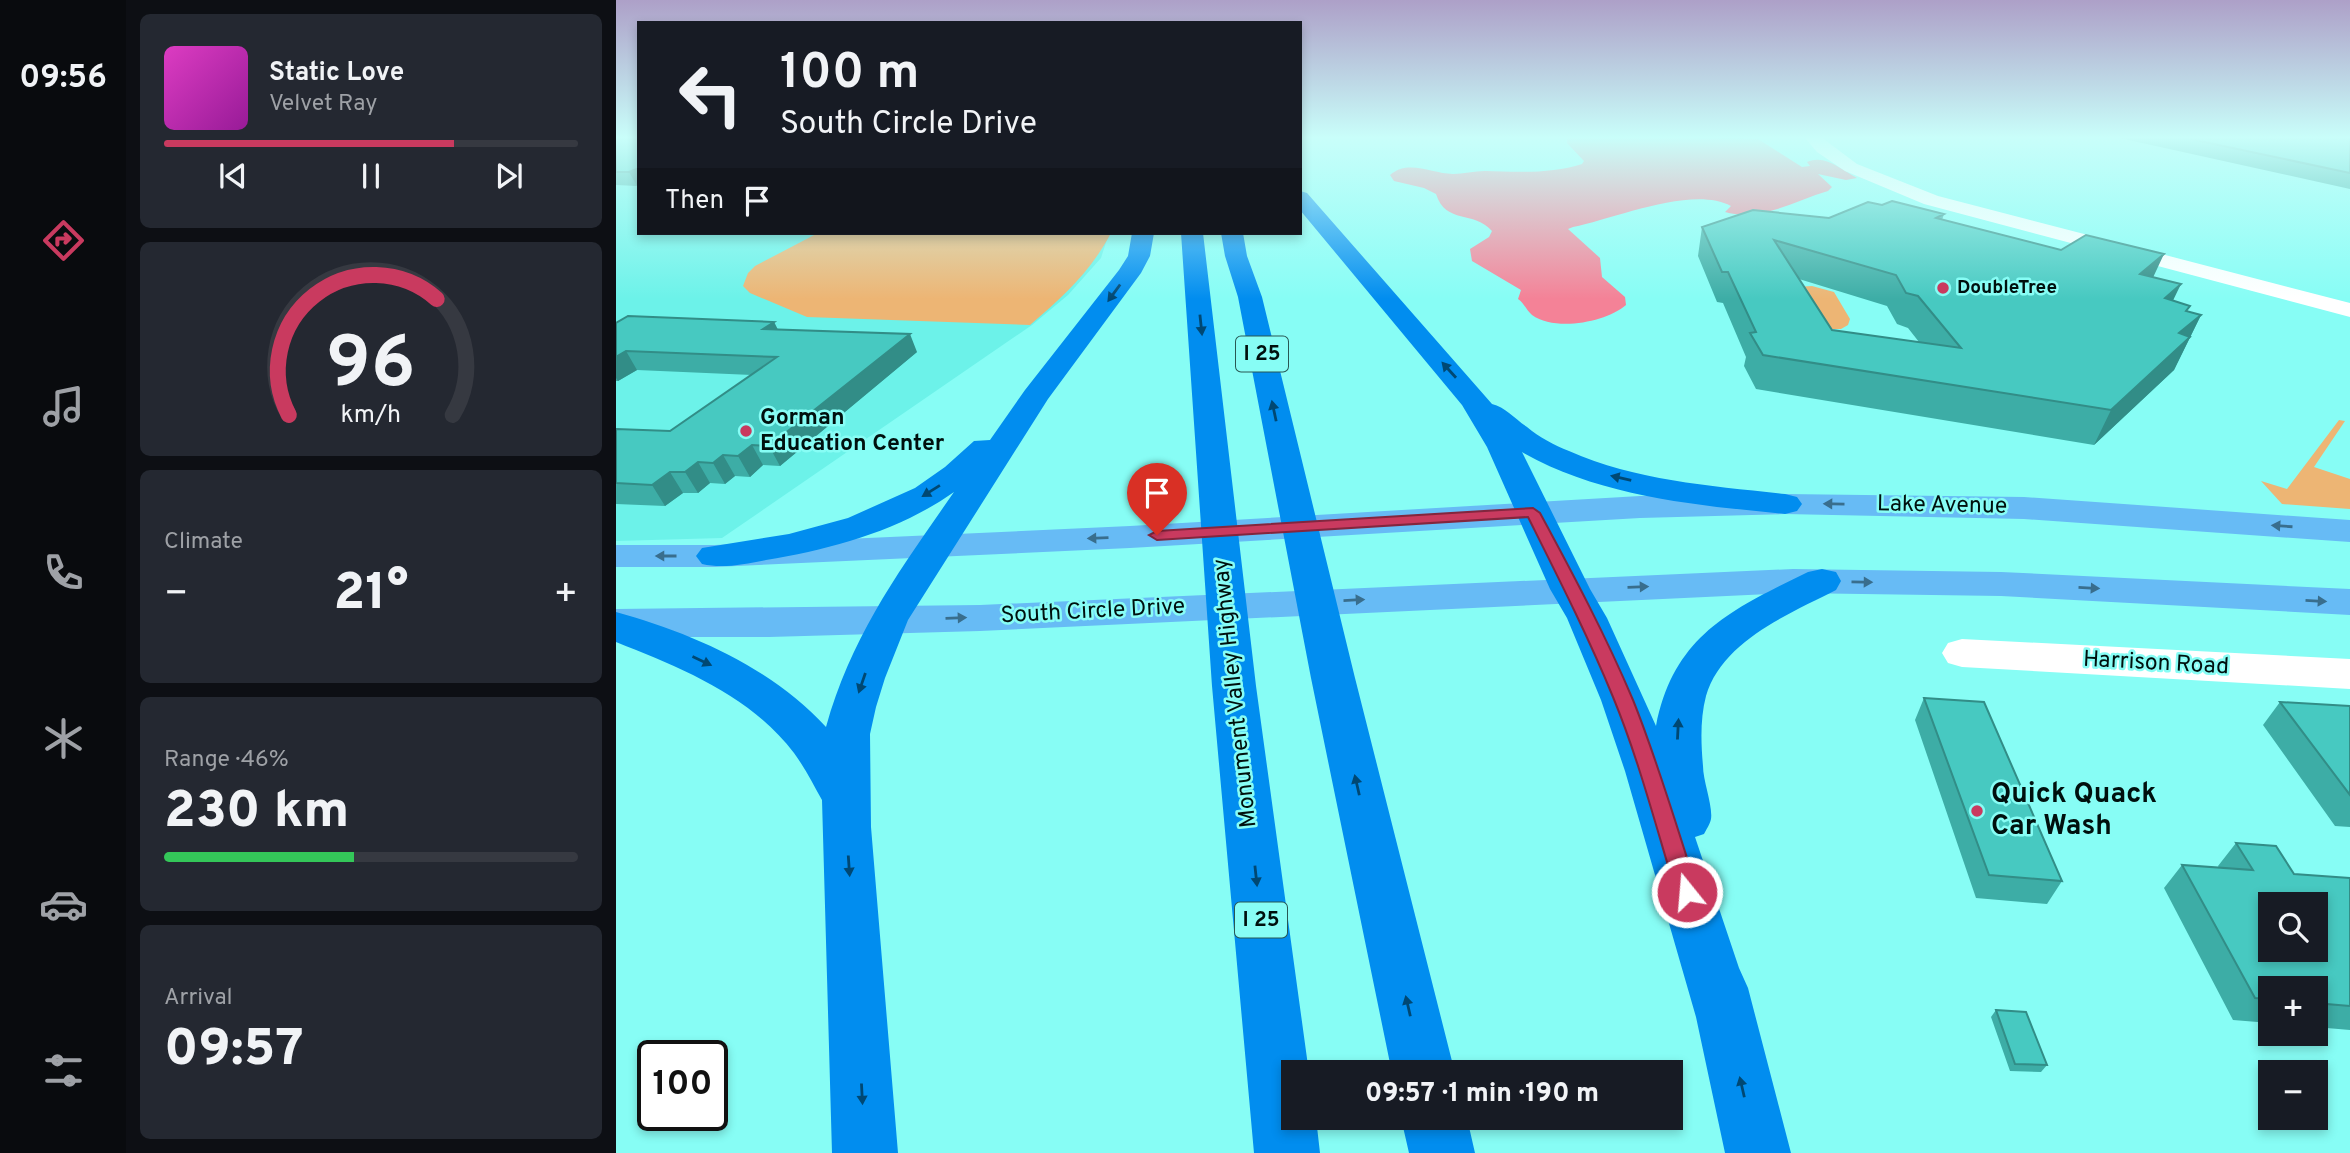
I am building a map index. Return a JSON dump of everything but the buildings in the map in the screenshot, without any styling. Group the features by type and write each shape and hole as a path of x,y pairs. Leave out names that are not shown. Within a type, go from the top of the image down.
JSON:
{"highway":[{"path":"1302,199 1475,401 1503,447 1570,589 1587,618 1628,712 1724,1013"},
{"path":"866,1153 846,798 848,734 863,678 888,620 1035,396 1129,273 1139,256 1143,235"},
{"name":"Monument Valley Highway","path":"1192,235 1234,686 1287,1153"},
{"name":"I 25","path":"1232,235 1236,256 1250,297 1333,678 1421,1060"},
{"path":"715,556 781,549 815,541 859,528 900,510 950,479 973,461 1035,396"},
{"path":"1475,401 1528,443 1569,463 1613,477 1695,495 1785,503"},
{"path":"1758,1153 1724,1013 1677,772 1677,724 1683,694 1701,662 1722,638 1777,603 1822,581"},
{"path":"616,624 720,670 779,709 808,738 846,798"},
{"path":"1437,1130 1442,1153"}],"main road":[{"name":"Lake Avenue","path":"1533,513 1785,503 2024,508 2350,531"},
{"path":"616,556 715,556 1130,537 1533,513"},
{"path":"1570,589 1822,581 2001,584 2350,602"},
{"name":"South Circle Drive","path":"616,624 888,620 1570,589"}],"street":[{"path":"1908,191 1931,200 2350,310"},
{"path":"1944,191 2350,296"},
{"name":"Harrison Road","path":"1962,653 2350,674"}],"shaded area":[{"name":"Gorman Education Center","path":"616,191 637,191 637,235 1108,235 1101,258 1068,295 1032,325 722,538 616,541"},
{"path":"1430,191 1828,191 1777,209 1752,214 1725,212 1731,206 1715,201 1675,201 1568,229 1600,258 1602,277 1625,297 1626,305 1594,320 1567,324 1542,320 1532,315 1518,299 1521,290 1472,261 1470,249 1489,237 1492,231 1477,221 1446,210 1436,194"},
{"path":"814,235 1110,235 1075,283 1030,325 807,317 750,293 743,286 748,273 755,266"},
{"path":"1812,286 1834,292 1850,319 1848,325 1841,329 1828,329 1795,287"},
{"path":"2339,420 2345,421 2314,467 2350,479 2350,509 2282,504 2261,481 2287,489"}],"place":[{"name":"DoubleTree","path":"1943,288"},
{"name":"Gorman Education Center","path":"746,431"},
{"name":"Quick Quack Car Wash","path":"1977,811"}],"route":[{"path":"1157,535 1533,513 1587,618 1623,700 1649,771 1687,892"}]}
